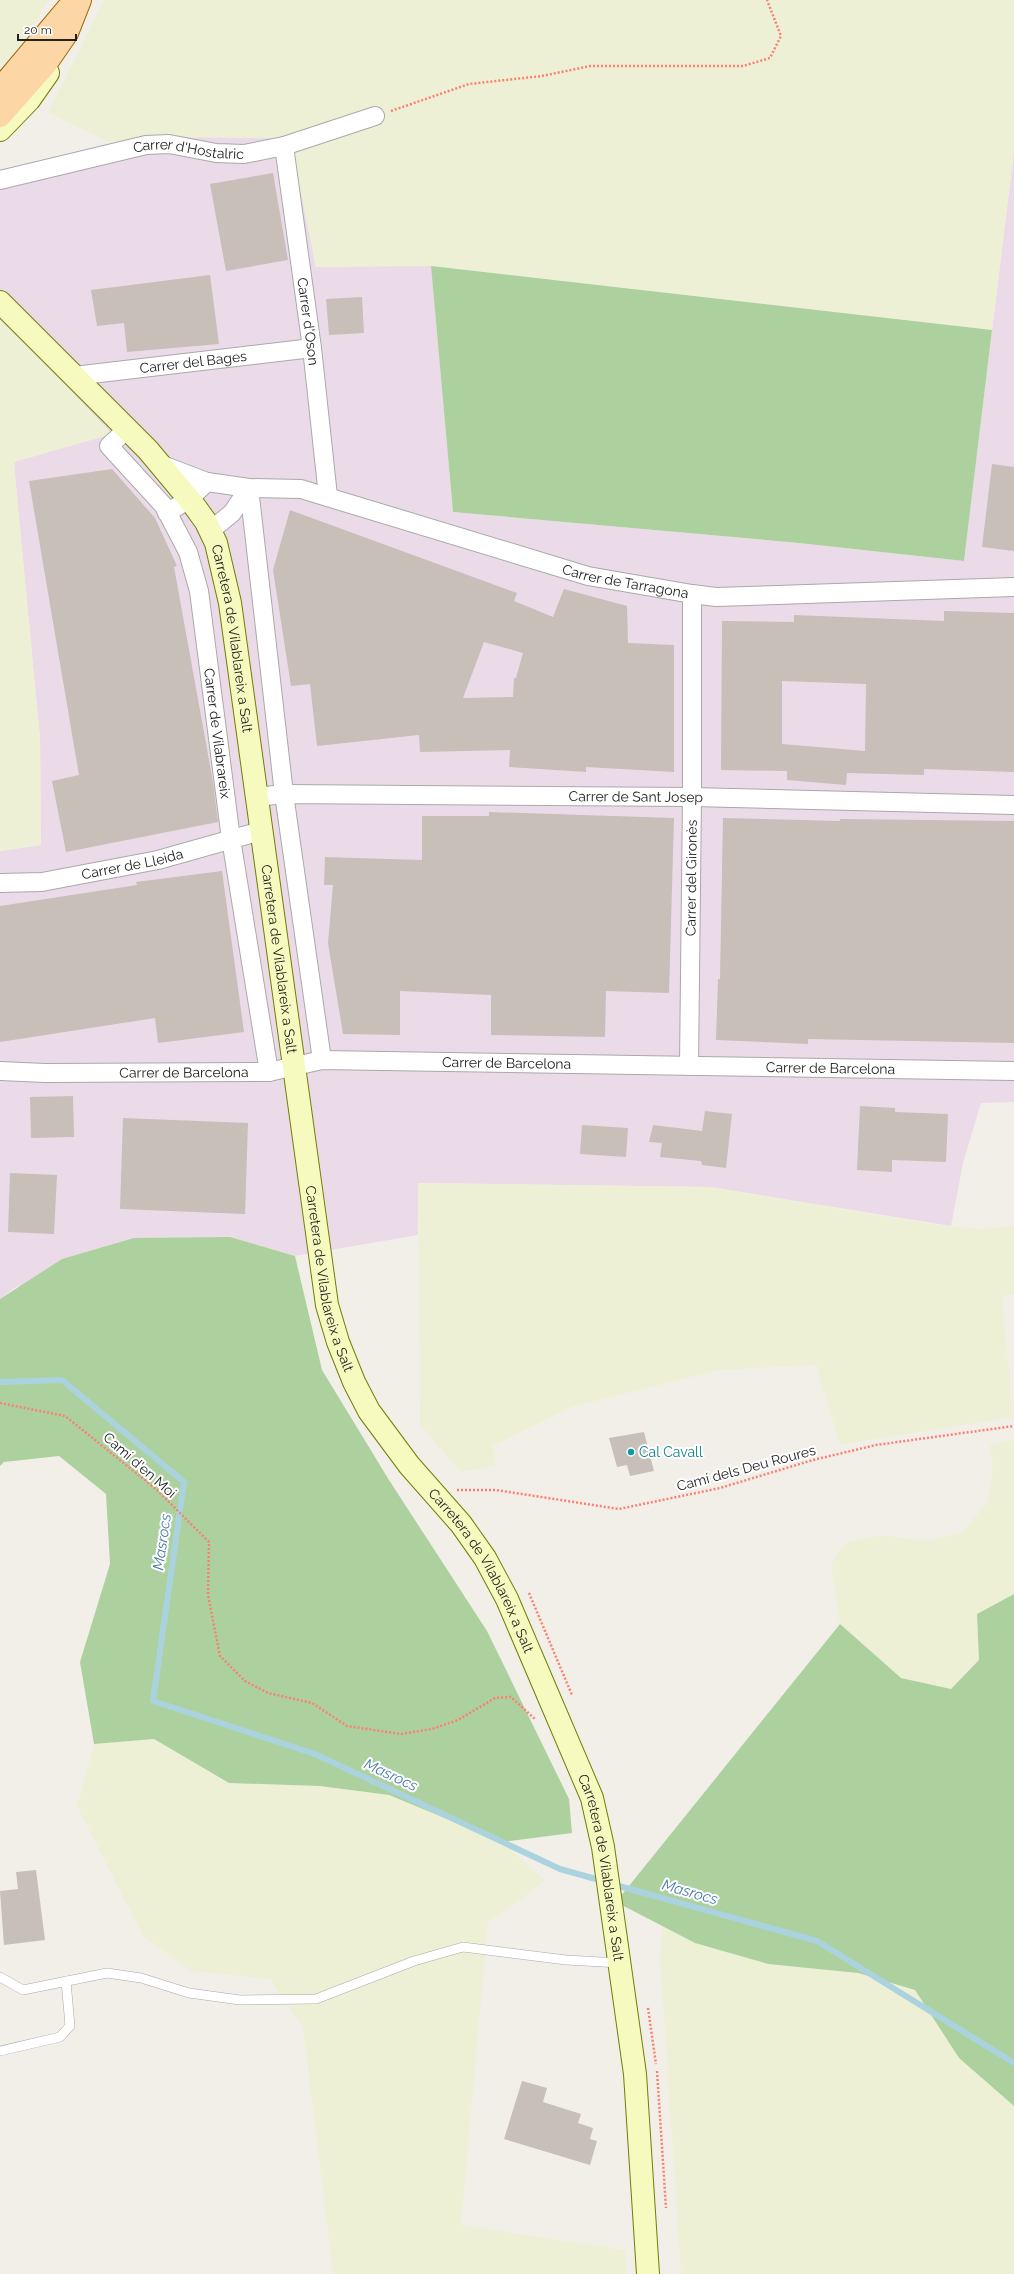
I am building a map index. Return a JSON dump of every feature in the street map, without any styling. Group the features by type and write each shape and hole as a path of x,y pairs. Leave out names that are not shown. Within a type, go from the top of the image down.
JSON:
{"main road":[{"path":"0,88 19,68 75,0"},
{"path":"0,116 17,99 67,34 80,0"}],"street":[{"path":"0,130 29,100 47,74 55,51"},
{"path":"0,100 7,93 19,68"},
{"name":"Carrer d'Hostalric","path":"0,180 146,146 169,144 216,153 244,154 284,146 375,116"},
{"name":"Carrer d'Oson","path":"284,146 312,348 328,496"},
{"name":"Carretera de Vilablareix a Salt","path":"0,302 160,464 189,499 210,531 222,566 230,603 320,1264 327,1305 338,1342 354,1382 369,1411 409,1465 461,1524 485,1558 507,1599 592,1798 607,1873 638,2104 648,2274"},
{"name":"Carrer del Bages","path":"74,376 312,348"},
{"name":"Carrer de Vilabrareix","path":"127,429 109,446 164,506 188,552 199,591 231,839 268,1072"},
{"name":"Carrer de Tarragona","path":"160,464 207,482 249,488 301,489 588,576 692,594 716,597 1014,587"},
{"path":"167,513 189,499 207,482"},
{"path":"210,531 232,513 249,488"},
{"path":"249,488 284,794 322,1060"},
{"name":"Carrer del Gironès","path":"689,1066 692,797 692,594"},
{"name":"Carrer de Sant Josep","path":"257,797 284,794 692,797 1014,805"},
{"name":"Carrer de Lleida","path":"0,883 50,881 158,860 261,831"},
{"name":"Carrer de Barcelona","path":"0,1071 46,1073 268,1072 322,1060 1014,1071"}],"lane":[{"path":"0,1976 23,1990 107,1973 141,1978 189,1993 240,2000 316,1999 414,1962 463,1947 566,1960 620,1964"},
{"path":"0,2051 60,2037 70,2026 66,1981"}],"path":[{"path":"375,116 469,84 542,76 590,66 743,66 770,58 781,36 767,0"},
{"name":"Camí d'en Moi","path":"0,1403 65,1416 156,1489 209,1542 208,1595 220,1656 245,1681 268,1693 312,1703 348,1726 401,1734 432,1729 458,1720 495,1698 511,1697 537,1722"},
{"name":"Camí dels Deu Roures","path":"454,1484 458,1489 496,1490 619,1509 720,1488 814,1460 876,1445 1014,1426"}],"shaded area":[{"path":"165,137 290,138 316,267 431,265 453,512 799,543 964,561 1014,150 1014,1102 981,1103 963,1163 951,1226 710,1187 418,1183 418,1235 295,1256 230,1237 16,1287 0,1299 0,851 41,845 40,738 13,462 111,434 0,316 0,184"}],"green space":[{"path":"0,0 48,0 26,39 0,67"},
{"path":"104,0 1014,0 1014,150 992,330 431,266 316,267 290,138 165,137 147,142 107,141 48,113"},
{"path":"431,266 992,330 964,561 799,543 453,512"},
{"path":"0,316 112,434 14,462 40,738 41,845 0,851"},
{"path":"418,1183 710,1187 932,1224 980,1229 1014,1226 1014,1294 1002,1296 1013,1417 840,1445 816,1365 720,1370 572,1407 493,1446 496,1466 460,1472 420,1424"},
{"path":"230,1237 295,1256 322,1370 389,1480 487,1631 569,1799 572,1833 503,1842 389,1795 320,1786 229,1783 154,1739 94,1744 80,1662 110,1564 106,1494 59,1456 4,1462 0,1466 0,1299 62,1259 134,1238"},
{"path":"1014,1440 1014,1594 977,1614 979,1660 951,1689 901,1679 840,1624 831,1564 847,1542 882,1535 926,1541 961,1533 989,1501 993,1462 989,1446"},
{"path":"1014,1594 1014,2106 959,2058 915,1990 858,1973 768,1964 695,1943 616,1902 840,1624 901,1678 951,1689 979,1660 977,1614"},
{"path":"154,1739 229,1783 320,1786 389,1795 503,1842 544,1880 512,1907 488,1922 461,2225 625,2250 626,2274 333,2274 303,2028 270,1979 191,1971 143,1936 77,1806 94,1744"},
{"path":"663,1926 695,1943 768,1964 858,1973 915,1990 959,2058 1014,2106 1014,2274 681,2274 660,1957"}],"building":[{"path":"273,173 288,260 226,271 210,184"},
{"path":"210,275 219,344 127,352 124,323 97,326 91,290"},
{"path":"362,297 364,333 329,335 326,299"},
{"path":"992,464 1014,467 1014,551 982,547"},
{"path":"112,469 155,518 177,566 174,567 213,782 218,822 66,852 52,781 79,775 29,481"},
{"path":"290,510 517,593 514,601 553,617 564,589 627,606 628,643 674,645 674,772 586,767 586,772 509,767 510,750 420,752 419,735 317,746 310,684 291,686 273,570","holes":["484,642 523,653 516,678 514,678 513,697 463,698"]},
{"path":"944,611 1014,613 1014,772 924,769 924,775 847,773 846,785 787,780 787,771 721,770 722,621 794,622 794,615 944,621","holes":["782,681 866,684 865,751 782,744"]},
{"path":"489,812 674,818 669,993 606,991 605,1037 491,1035 491,995 400,991 400,1035 343,1034 328,943 333,885 324,885 325,857 422,860 422,816 489,816"},
{"path":"723,818 840,821 840,819 1014,821 1014,1043 808,1039 808,1044 716,1040 718,979 720,979"},
{"path":"222,871 244,1032 158,1043 155,1018 0,1042 0,906 137,885 136,882"},
{"path":"73,1096 74,1137 31,1138 30,1097"},
{"path":"860,1106 895,1108 895,1112 948,1114 946,1162 892,1160 892,1172 857,1170"},
{"path":"705,1111 732,1114 726,1168 702,1165 701,1161 660,1157 662,1143 649,1142 653,1125 702,1131"},
{"path":"123,1118 248,1123 245,1214 120,1209"},
{"path":"582,1125 628,1128 626,1157 580,1154"},
{"path":"10,1173 57,1175 54,1234 8,1232"},
{"name":"Cal Cavall","path":"644,1432 654,1471 630,1476 627,1465 617,1467 609,1438"},
{"path":"36,1870 45,1940 4,1945 0,1891 18,1889 16,1872"},
{"path":"522,2081 547,2088 543,2102 581,2114 578,2123 593,2128 590,2139 597,2141 590,2165 504,2139"}],"waterway":[{"name":"Masrocs","path":"0,1382 62,1380 184,1482 153,1701 315,1754 560,1869 603,1881"},
{"name":"Masrocs","path":"612,1884 817,1941 1014,2063"}],"place":[{"name":"Cal Cavall","path":"631,1452"}]}
